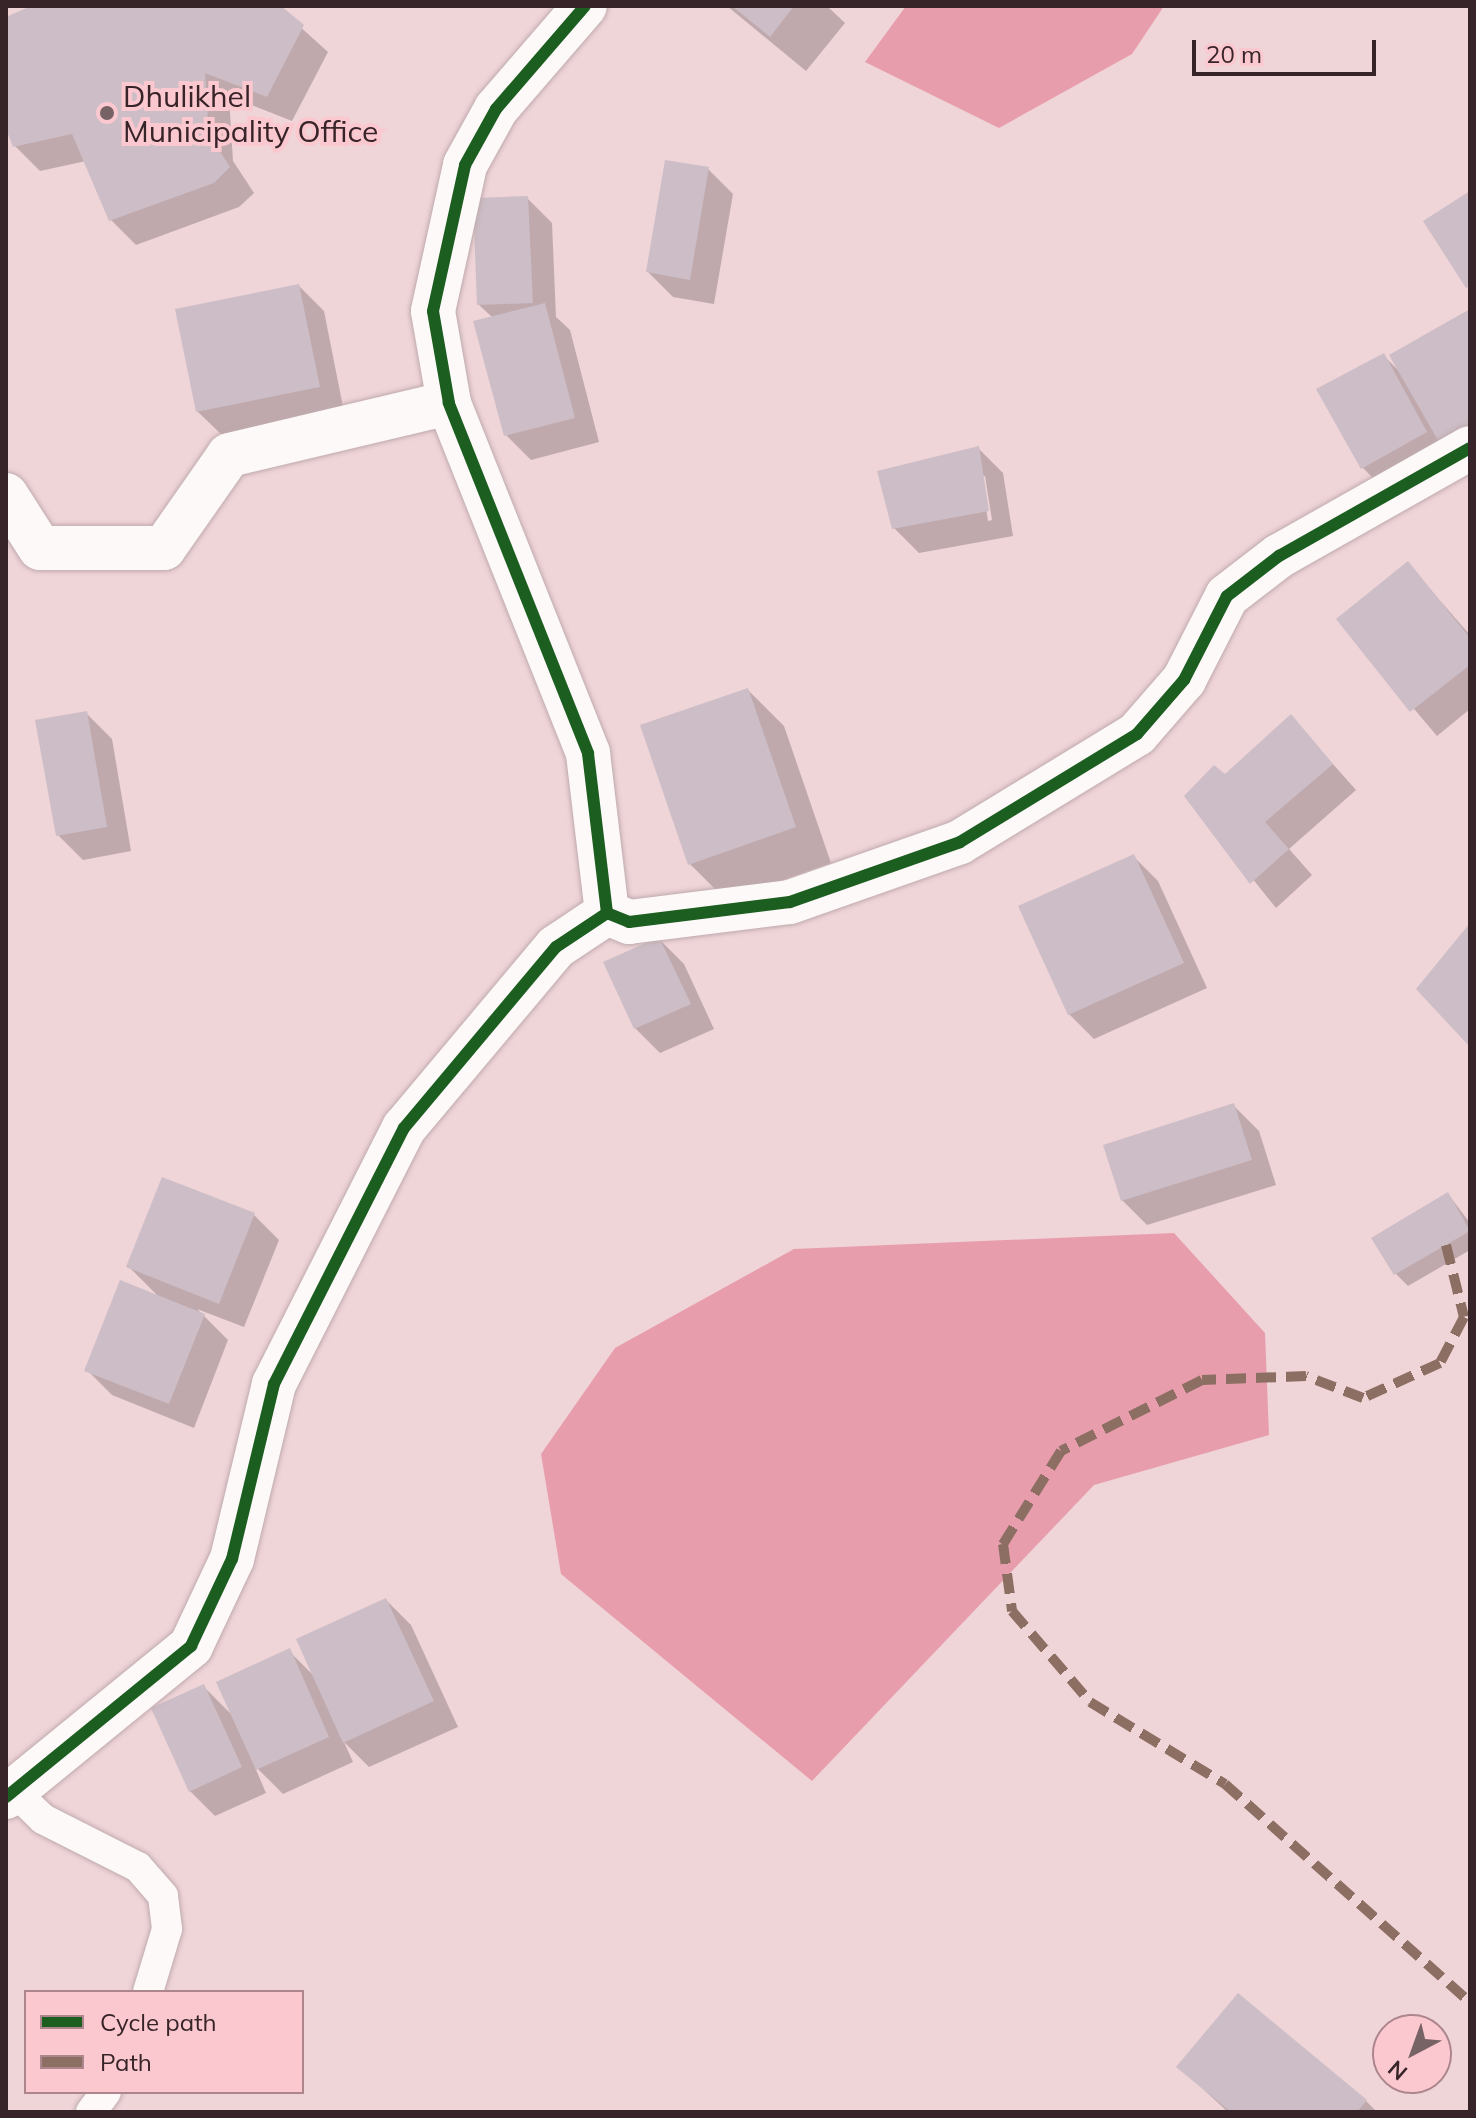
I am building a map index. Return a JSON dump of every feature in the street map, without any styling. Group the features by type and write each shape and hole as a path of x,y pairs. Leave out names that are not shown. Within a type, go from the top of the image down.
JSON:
{"street":[{"path":"585,6 496,109 465,165 433,311 449,403 588,753 607,913"},
{"path":"6,495 40,548 164,548 229,455 449,403"},
{"path":"607,913 629,922 790,902 960,842 1137,734 1184,680 1227,596 1268,564 1470,448"},
{"path":"10,1794 191,1646 232,1559 274,1384 404,1128 556,947 607,913"}],"lane":[{"path":"10,1794 43,1819 138,1867 163,1896 167,1929 149,1990"},
{"path":"91,2112 104,2094"}],"shaded area":[{"path":"906,6 1164,6 1132,54 999,128 865,62"},
{"path":"1174,1233 1265,1333 1269,1435 1094,1485 812,1781 561,1574 541,1454 615,1348 794,1249"}],"building":[{"name":"Dhulikhel Municipality Office","path":"31,6 281,6 304,25 267,97 205,73 209,134 230,167 214,183 109,221 72,134 13,147 6,129 6,17"},
{"path":"732,6 794,6 770,37"},
{"path":"665,160 709,167 690,280 646,272"},
{"path":"1470,191 1470,286 1466,288 1423,221"},
{"path":"528,196 533,303 477,305 473,198"},
{"path":"299,284 320,387 196,412 175,309"},
{"path":"545,303 575,418 504,436 473,321"},
{"path":"1470,309 1470,433 1443,449 1389,355"},
{"path":"1384,353 1427,432 1361,469 1316,389"},
{"path":"979,446 989,511 892,529 877,471"},
{"path":"1408,561 1470,638 1470,665 1410,712 1336,619"},
{"path":"748,688 796,827 688,865 640,725"},
{"path":"87,711 107,827 56,836 35,720"},
{"path":"1291,714 1333,764 1265,822 1289,849 1250,884 1184,796 1214,765 1225,774"},
{"path":"1134,854 1184,963 1068,1015 1018,906"},
{"path":"1470,923 1470,1047 1416,989"},
{"path":"659,937 691,1004 634,1029 603,962"},
{"path":"1234,1103 1252,1160 1121,1201 1103,1145"},
{"path":"162,1177 255,1213 219,1304 126,1267"},
{"path":"1448,1192 1470,1231 1394,1275 1371,1238"},
{"path":"120,1280 205,1314 169,1404 84,1371"},
{"path":"386,1598 434,1701 343,1743 296,1639"},
{"path":"290,1648 329,1737 256,1770 216,1682"},
{"path":"204,1684 242,1767 189,1792 151,1708"},
{"path":"1238,1993 1367,2100 1357,2112 1231,2112 1176,2067"}],"marked path":[{"path":"1446,1245 1464,1317 1440,1363 1363,1398 1306,1376 1202,1380 1061,1451 1003,1544 1012,1611 1090,1702 1225,1784 1470,2002"}],"cycle path":[{"path":"6,1797 191,1646 232,1559 274,1384 404,1128 556,947 607,913 588,753 449,403 433,311 465,165 496,109 585,6"},
{"path":"607,913 629,922 790,902 960,842 1137,734 1184,680 1227,596 1279,556 1470,448"}],"place":[{"name":"Dhulikhel Municipality Office","path":"107,113"}]}
